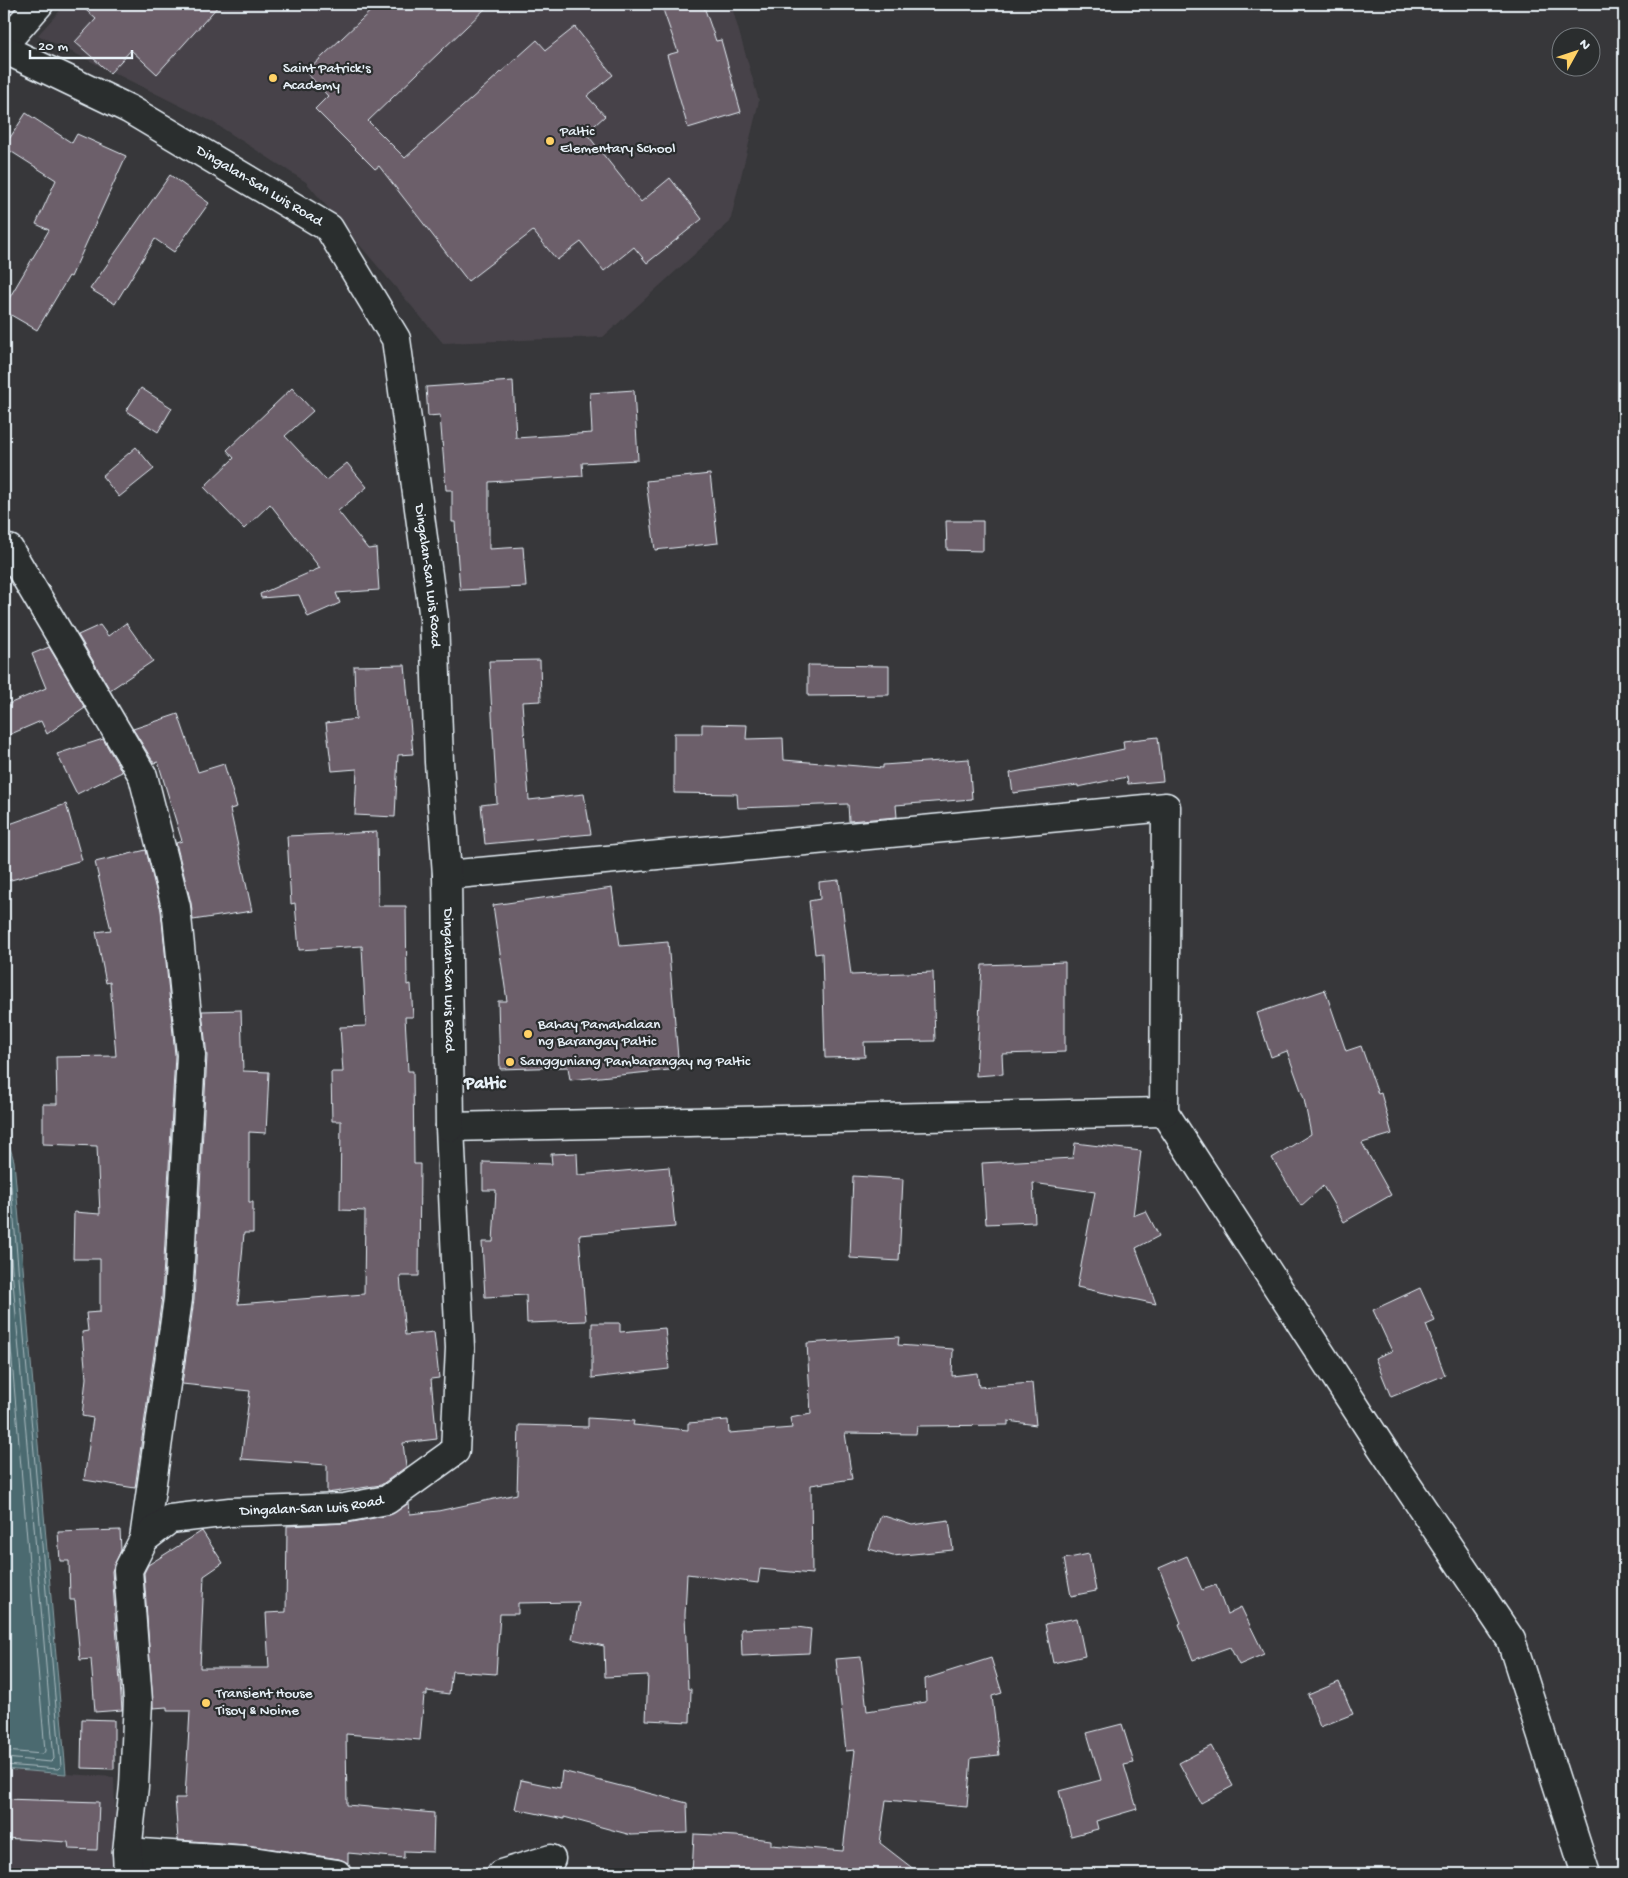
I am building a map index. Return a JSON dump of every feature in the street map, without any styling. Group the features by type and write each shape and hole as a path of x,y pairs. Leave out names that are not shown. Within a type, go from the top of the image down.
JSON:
{"street":[{"path":"4,44 39,4"},
{"name":"Dingalan-San Luis Road","path":"4,49 130,109 329,228 396,339 434,619 439,762 447,875 450,1127 460,1348 455,1451 387,1500 344,1508 230,1512 170,1518 144,1539 128,1570 138,1701 134,1786 127,1863"},
{"path":"9,549 144,776 176,907 191,1055 178,1299 144,1539"},
{"path":"447,875 1166,807 1164,1112 1382,1448 1511,1640 1586,1874"},
{"path":"450,1127 1164,1112"},
{"path":"501,1874 551,1859"},
{"path":"127,1863 245,1860 338,1874"}],"shaded area":[{"name":"Paltic Elementary School","path":"66,4 731,4 759,101 730,222 603,337 443,343 306,182 211,121 38,35"},
{"path":"4,1770 114,1777 117,1874 4,1874"}],"water":[{"path":"4,1127 14,1161 66,1774 4,1769"}],"building":[{"path":"79,4 220,4 157,74 131,50 110,73 75,42 96,19"},
{"path":"378,4 490,4 368,121 405,158 537,40 546,50 575,27 613,75 587,96 605,116 586,133 641,202 670,178 702,219 647,263 634,247 604,271 581,242 557,260 533,231 468,281 379,166 375,169 315,109 328,96 306,72"},
{"path":"661,4 703,4 716,41 721,40 741,112 688,128 667,55 678,52"},
{"path":"26,113 72,143 77,134 126,156 71,277 69,276 37,330 4,311 4,307 49,230 36,224 56,180 4,147"},
{"path":"170,175 209,203 174,252 155,239 115,304 90,289"},
{"path":"513,381 516,438 592,433 590,393 634,390 638,460 582,463 583,476 489,482 489,549 523,547 526,587 460,590 455,522 452,522 452,490 446,490 440,415 428,416 426,387"},
{"path":"141,388 172,408 158,432 126,411"},
{"path":"292,388 313,411 285,436 326,480 347,463 367,487 338,511 368,549 376,548 379,590 336,593 340,603 308,617 299,595 261,598 260,594 320,568 270,504 244,529 204,487 234,458 227,450"},
{"path":"136,447 154,469 119,497 102,476"},
{"path":"710,474 718,543 655,550 646,481"},
{"path":"946,521 983,521 983,551 947,550"},
{"path":"126,623 153,661 110,690 78,635 100,625 108,636"},
{"path":"49,647 85,708 47,734 41,721 4,737 4,706 46,688 32,654"},
{"path":"540,660 541,701 522,702 529,800 584,794 591,834 485,844 481,805 497,803 489,661"},
{"path":"405,665 413,754 398,755 395,817 355,815 357,769 332,771 326,723 356,719 354,666"},
{"path":"808,665 889,666 889,695 808,696"},
{"path":"178,714 198,772 224,764 237,807 230,809 252,911 193,920 191,903 176,843 182,841 158,762 154,763 133,729"},
{"path":"702,724 747,725 746,739 783,738 784,760 883,768 883,765 969,759 972,799 896,805 897,817 849,821 848,804 738,808 737,794 674,793 674,733 702,733"},
{"path":"1158,737 1163,781 1128,784 1127,777 1078,787 1078,785 1013,793 1010,773 1124,749 1123,741"},
{"path":"103,739 122,772 77,794 57,754"},
{"path":"66,804 82,860 4,882 4,826"},
{"path":"377,832 378,906 406,906 407,985 411,984 413,1017 405,1017 408,1071 413,1071 414,1164 420,1164 419,1276 400,1276 405,1335 434,1332 439,1378 431,1379 437,1439 403,1443 406,1467 381,1485 327,1493 327,1465 241,1459 250,1391 182,1384 194,1300 207,1056 202,1011 241,1010 243,1071 269,1072 266,1133 249,1132 249,1202 253,1202 253,1233 244,1233 238,1304 364,1294 365,1211 340,1210 341,1121 332,1121 331,1072 343,1072 340,1027 366,1026 362,946 299,950 295,903 291,904 287,836"},
{"path":"146,850 161,910 175,1055 162,1297 135,1488 84,1480 93,1418 82,1416 86,1378 82,1332 88,1331 86,1313 100,1312 100,1259 73,1259 74,1212 100,1214 97,1146 43,1144 43,1104 57,1104 56,1057 116,1056 110,982 106,983 96,932 111,930 95,862"},
{"path":"839,880 851,975 933,972 935,1041 864,1042 865,1057 825,1058 822,953 815,954 809,901 820,899 819,882"},
{"path":"612,888 620,946 668,942 679,1069 570,1080 568,1067 500,1069 498,1001 507,1001 493,905"},
{"path":"1065,962 1065,1052 1002,1054 1003,1074 976,1076 982,965"},
{"path":"1325,990 1346,1051 1361,1046 1378,1094 1381,1093 1392,1134 1362,1143 1391,1195 1344,1222 1323,1186 1301,1206 1272,1158 1311,1134 1304,1099 1287,1051 1271,1057 1257,1013"},
{"path":"1075,1143 1141,1151 1133,1216 1146,1211 1159,1236 1136,1248 1156,1304 1077,1287 1095,1192 1033,1183 1035,1222 986,1224 982,1163 1073,1158"},
{"path":"577,1153 578,1175 669,1167 675,1227 579,1235 586,1321 527,1323 526,1295 485,1297 482,1242 493,1242 496,1190 483,1190 483,1162 552,1164 551,1154"},
{"path":"853,1176 903,1179 899,1261 850,1258"},
{"path":"1420,1288 1435,1321 1426,1325 1445,1375 1391,1397 1375,1358 1392,1351 1373,1310"},
{"path":"592,1323 620,1323 620,1332 665,1328 669,1369 592,1378"},
{"path":"899,1337 898,1345 953,1349 952,1376 977,1373 979,1387 1032,1383 1036,1425 1008,1421 1008,1425 917,1426 916,1434 845,1433 852,1479 811,1485 812,1574 760,1569 758,1583 687,1574 685,1615 688,1689 691,1689 690,1722 646,1720 648,1675 605,1677 604,1646 572,1639 579,1602 518,1603 518,1614 500,1614 496,1674 452,1671 449,1694 427,1691 427,1695 424,1695 420,1740 346,1734 347,1805 434,1813 433,1852 404,1851 404,1858 348,1853 348,1863 339,1859 247,1845 178,1840 175,1798 185,1798 190,1711 167,1711 167,1707 153,1708 144,1573 148,1565 202,1531 223,1563 204,1576 200,1668 269,1668 266,1613 286,1612 287,1526 347,1523 390,1515 409,1503 410,1514 438,1511 517,1494 519,1425 588,1427 588,1418 634,1421 633,1425 688,1430 688,1423 728,1420 729,1433 792,1428 790,1418 811,1414 807,1343"},
{"path":"881,1515 912,1525 949,1520 953,1550 893,1556 869,1549"},
{"path":"120,1530 121,1550 112,1571 122,1710 95,1712 91,1659 80,1660 75,1600 70,1600 69,1561 60,1561 58,1532"},
{"path":"1089,1554 1096,1591 1071,1596 1064,1559"},
{"path":"1187,1556 1202,1590 1216,1585 1227,1614 1241,1607 1264,1654 1239,1665 1230,1647 1193,1660 1179,1624 1181,1623 1159,1568"},
{"path":"1077,1618 1085,1656 1053,1663 1045,1624"},
{"path":"797,1627 811,1629 809,1653 742,1656 741,1629"},
{"path":"861,1657 867,1711 926,1702 925,1679 991,1658 1002,1693 992,1696 999,1755 971,1758 967,1807 886,1800 880,1843 920,1874 692,1874 694,1834 736,1836 771,1840 771,1845 843,1851 855,1750 846,1751 836,1659"},
{"path":"1339,1682 1353,1714 1320,1727 1308,1695"},
{"path":"82,1719 114,1720 114,1769 81,1768"},
{"path":"1122,1724 1134,1763 1124,1765 1137,1809 1096,1821 1098,1829 1071,1836 1059,1791 1101,1780 1087,1733"},
{"path":"1211,1746 1233,1786 1201,1803 1179,1763"},
{"path":"562,1771 687,1803 688,1833 631,1835 564,1817 564,1819 515,1809 521,1780 560,1788"},
{"path":"4,1799 99,1802 97,1850 69,1849 68,1842 4,1838"}],"place":[{"name":"Saint Patrick's Academy","path":"273,78"},
{"name":"Paltic Elementary School","path":"550,141"},
{"name":"Bahay Pamahalaan ng Barangay Paltic","path":"528,1034"},
{"name":"Sangguniang Pambarangay ng Paltic","path":"510,1062"},
{"name":"Transient House Tisoy & Noime","path":"206,1703"}],"district":[{"name":"Paltic","path":"485,1084"}]}
